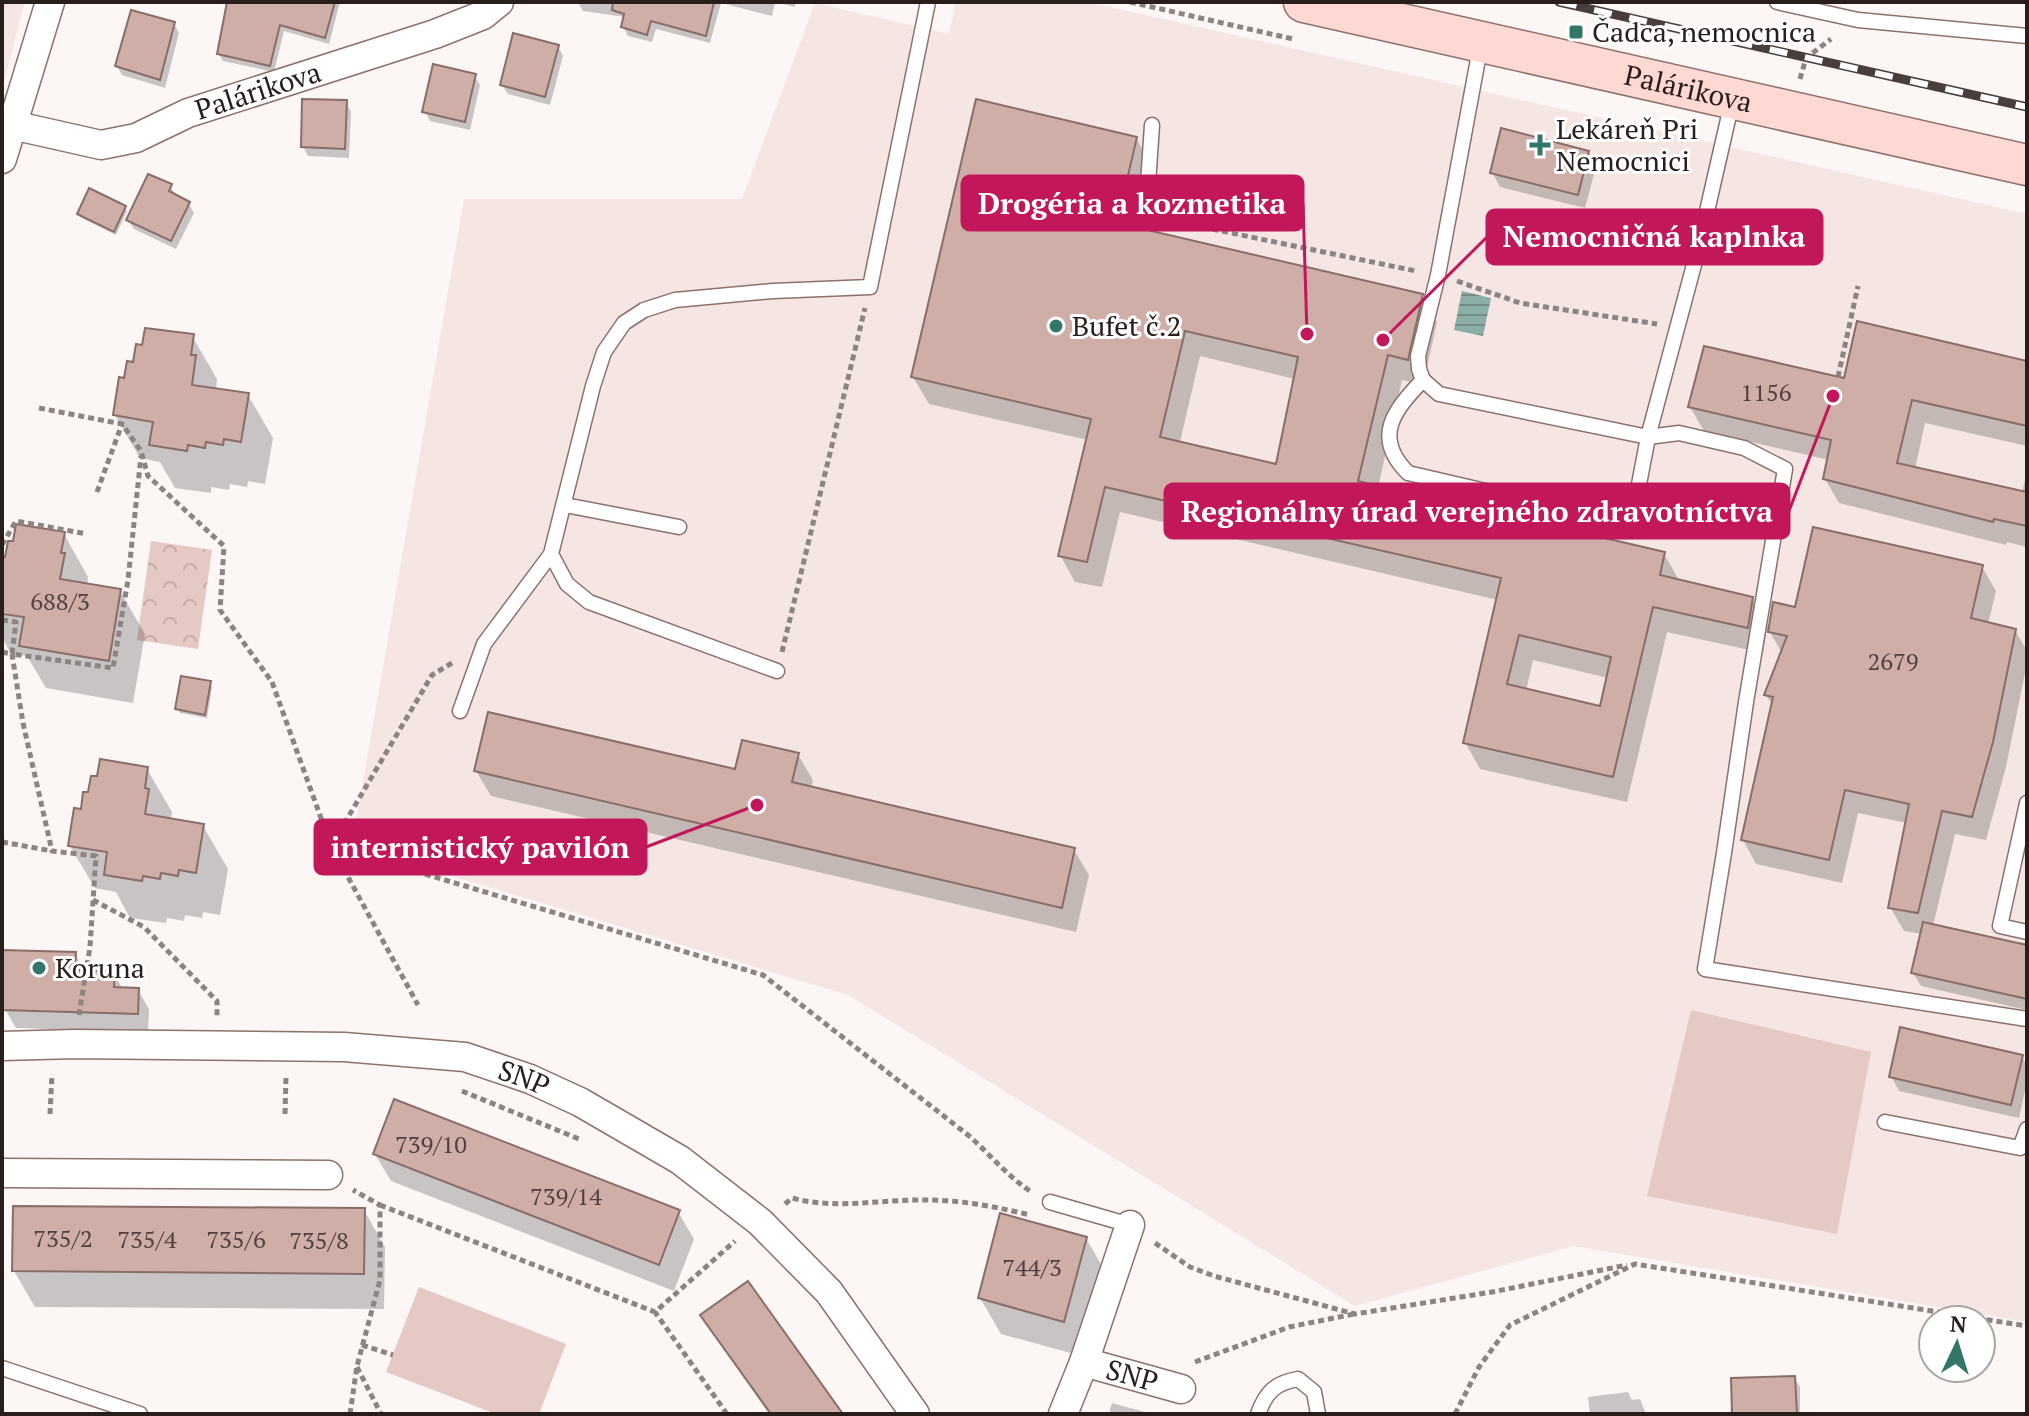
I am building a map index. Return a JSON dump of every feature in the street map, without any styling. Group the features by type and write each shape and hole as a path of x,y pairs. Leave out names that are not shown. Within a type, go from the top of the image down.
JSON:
{"main road":[{"name":"Palárikova","path":"1304,2 2027,165"}],"street":[{"path":"2,159 50,2"},
{"name":"Palárikova","path":"12,125 101,145 136,138 188,113 435,34 483,15 499,2"},
{"name":"SNP","path":"2,1046 344,1047 465,1057 530,1079 580,1102 680,1160 760,1222 829,1292 915,1414"},
{"path":"2,1173 328,1175"},
{"name":"SNP","path":"1063,1414 1084,1362 1130,1225"},
{"name":"SNP","path":"1084,1362 1181,1389"}],"lane":[{"path":"460,711 484,644 551,554 593,386 604,352 624,323 644,310 675,300 773,291 870,287 928,2"},
{"path":"1777,2 1858,20 2027,36"},
{"path":"1481,42 1438,275 1418,356 1423,380 1439,394 1648,437 1679,433 1744,448 1785,469 1705,969 2027,1019"},
{"path":"1423,380 1400,404 1392,420 1389,444 1397,461 1408,473 1593,516 1626,510 1636,500 1648,437 1734,98"},
{"path":"1148,184 1152,125"},
{"path":"565,505 679,527"},
{"path":"551,554 567,584 589,602 777,671"},
{"path":"2027,803 2000,926 2027,932"},
{"path":"1885,1122 2020,1148 2027,1129"},
{"path":"1050,1202 1130,1225"},
{"path":"2,1368 140,1414"},
{"path":"1258,1414 1265,1396 1281,1382 1298,1379 1314,1392 1318,1414"}],"path":[{"path":"1792,111 1806,58 1858,20"},
{"path":"1134,213 1438,275 1520,303 1678,328"},
{"path":"1838,377 1858,286"},
{"path":"777,671 870,287"},
{"path":"39,408 122,424 141,451 148,476 224,546 220,610 272,682 331,846 418,1005"},
{"path":"97,492 122,424"},
{"path":"2,652 113,668 128,580 141,451"},
{"path":"2,545 16,521 87,534"},
{"path":"2,620 16,622 12,654 23,723 52,851"},
{"path":"331,846 432,675 484,644"},
{"path":"2,842 96,856 90,947 75,1044"},
{"path":"331,846 763,975 968,1135 1018,1183 1050,1202 1040,1216 1033,1216 996,1207 929,1200 819,1204 792,1198 760,1222"},
{"path":"93,900 144,927 217,1001 217,1046"},
{"path":"50,1114 53,1065"},
{"path":"285,1114 286,1071"},
{"path":"458,1089 582,1141"},
{"path":"328,1175 380,1205 655,1312 727,1414"},
{"path":"350,1414 357,1366 380,1280 380,1205"},
{"path":"1130,1225 1190,1267 1355,1314"},
{"path":"655,1312 738,1239 726,1230"},
{"path":"1455,1414 1479,1367 1510,1325 1635,1264"},
{"path":"1152,1381 1289,1327 1635,1264 2027,1326"},
{"path":"362,1345 393,1355"},
{"path":"357,1366 381,1414"}],"shaded area":[{"path":"2,2 25,2 2,89"},
{"path":"956,2 1088,2 2027,214 2027,1322 1997,1317 1997,1304 1919,1304 1573,1246 1355,1306 848,995 352,846 464,199 742,199 815,3 949,34"},
{"path":"1462,291 1491,298 1483,336 1454,330"}],"green space":[{"path":"151,541 212,550 198,649 137,640"},
{"path":"1691,1010 1871,1052 1837,1234 1647,1196"},
{"path":"419,1287 566,1344 539,1414 496,1414 386,1372"}],"building":[{"path":"227,2 335,2 325,38 280,25 270,66 217,54"},
{"path":"613,2 714,2 706,36 651,21 647,35 621,27 624,14 612,10"},
{"path":"131,10 175,22 160,80 115,66"},
{"path":"513,33 559,45 545,97 500,85"},
{"path":"433,64 476,74 465,122 422,112"},
{"path":"302,99 347,100 345,149 301,147"},
{"path":"976,99 1137,137 1117,223 1423,294 1408,360 1388,355 1358,481 1665,552 1660,575 1753,597 1748,628 1653,607 1613,777 1463,743 1501,578 1105,487 1087,562 1058,556 1091,419 911,377","holes":["1185,331 1298,357 1276,464 1160,437","1519,635 1611,657 1600,706 1507,684"]},
{"path":"1501,128 1589,151 1578,195 1490,173"},
{"path":"148,174 172,184 169,191 190,202 171,241 126,220"},
{"path":"89,188 126,206 114,232 77,214"},
{"path":"1857,321 2027,361 2027,426 1912,400 1897,463 2027,492 2027,526 1994,519 1993,522 1823,479 1831,440 1688,407 1704,346 1844,378"},
{"path":"145,328 194,334 191,355 196,355 192,385 249,393 241,442 224,439 223,445 206,442 205,448 188,445 187,451 149,445 153,422 113,415 119,377 124,378 127,361 133,362 136,344 142,345"},
{"path":"16,524 65,532 60,579 121,589 109,661 19,646 24,617 2,614 2,557 5,557 8,541 13,541"},
{"path":"1813,527 1983,565 1971,618 2016,629 1993,742 1972,817 1942,811 1918,913 1888,908 1909,804 1845,790 1829,860 1741,840 1773,697 1764,695 1787,636 1768,632 1773,602 1795,607"},
{"path":"181,676 211,681 205,715 175,709"},
{"path":"488,712 735,769 742,740 799,753 792,782 1075,848 1062,908 474,771"},
{"path":"100,759 148,767 145,814 204,824 196,873 179,870 178,876 161,873 160,879 143,876 142,881 104,875 107,852 68,846 74,808 81,809 83,792 88,792 91,776 97,776"},
{"path":"1923,922 2027,945 2027,999 1911,973"},
{"name":"Koruna","path":"2,950 76,952 75,970 115,971 114,987 139,988 138,1014 3,1010"},
{"path":"1900,1027 2023,1055 2011,1105 1889,1077"},
{"path":"394,1099 680,1210 659,1265 373,1154"},
{"path":"13,1206 365,1208 364,1274 12,1271"},
{"path":"1000,1213 1087,1237 1064,1322 978,1298"},
{"path":"748,1281 843,1414 771,1414 700,1315"},
{"path":"1795,1376 1797,1414 1732,1414 1731,1378"}],"railway":[{"path":"1559,2 2027,107"}],"place":[{"name":"Čadca, nemocnica","path":"1576,32"},
{"name":"Lekáreň Pri Nemocnici","path":"1540,145"},
{"name":"Bufet č.2","path":"1056,326"},
{"name":"Drogéria a kozmetika","path":"1307,334"},
{"name":"Nemocničná kaplnka","path":"1383,340"},
{"name":"Regionálny úrad verejného zdravotníctva","path":"1833,396"},
{"name":"internistický pavilón","path":"757,805"},
{"name":"Koruna","path":"39,968"}]}
